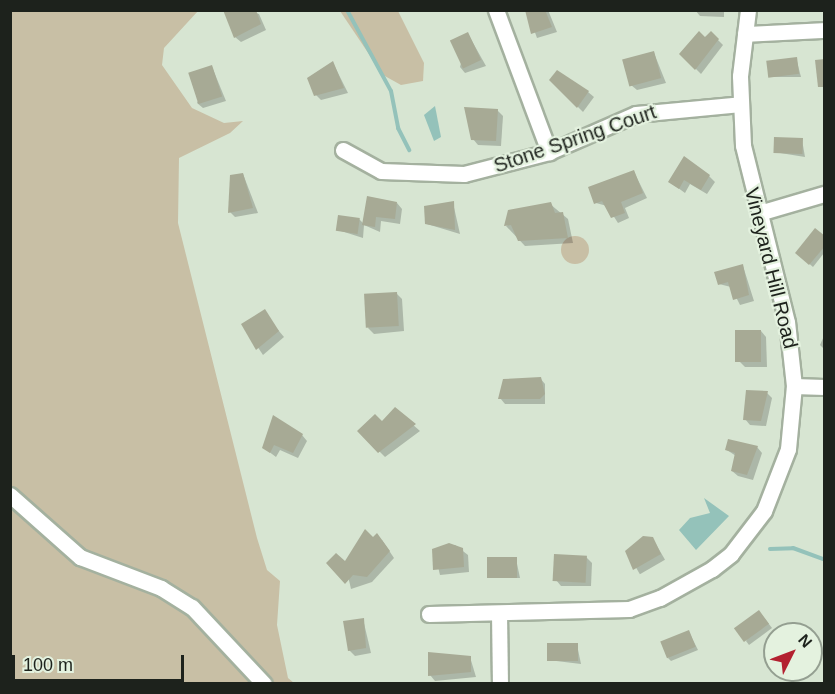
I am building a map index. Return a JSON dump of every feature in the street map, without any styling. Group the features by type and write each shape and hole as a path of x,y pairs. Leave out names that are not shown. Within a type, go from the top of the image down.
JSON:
{"street":[{"path":"496,10 549,152"},
{"name":"Vineyard Hill Road","path":"429,614 629,609 688,584 718,564 748,534 776,485 788,449 794,386 787,322 748,178 741,104 748,10"},
{"path":"745,34 825,30"},
{"name":"Stone Spring Court","path":"343,150 381,171 435,176 492,169 549,152 636,114 741,104"},
{"path":"759,213 825,194"},
{"path":"794,386 825,387"},
{"path":"10,495 80,557 161,588 192,607 264,684"},
{"path":"499,613 500,684"}],"shaded area":[{"path":"10,11 198,11 164,48 162,65 192,108 224,123 243,121 230,133 179,158 178,223 257,538 267,570 280,581 277,625 288,678 294,683 11,683"},
{"path":"340,11 398,11 424,63 423,81 401,85 383,75"},
{"path":"575,236 585,240 589,250 585,260 575,264 565,260 561,250 565,240"}],"water":[{"path":"435,106 441,137 434,141 424,115"},
{"path":"704,498 729,516 696,550 679,530 690,518 710,513"}],"building":[{"path":"223,10 256,10 261,24 234,38"},
{"path":"525,10 545,10 552,27 531,34"},
{"path":"699,31 705,37 711,31 719,39 695,70 679,54"},
{"path":"468,32 481,60 463,69 450,40"},
{"path":"654,51 661,78 629,87 622,60"},
{"path":"797,57 799,74 768,78 766,61"},
{"path":"825,59 825,87 818,87 815,60"},
{"path":"333,61 344,88 314,96 307,78"},
{"path":"212,65 222,96 198,104 188,73"},
{"path":"557,70 589,91 577,108 549,80"},
{"path":"464,107 498,109 496,141 471,140"},
{"path":"774,137 803,138 802,154 773,153"},
{"path":"684,156 710,175 701,190 684,180 679,189 668,182"},
{"path":"634,170 643,193 621,202 625,213 611,218 602,201 594,204 588,187"},
{"path":"243,173 253,208 228,213 230,175"},
{"path":"367,196 397,202 395,219 376,217 375,227 362,225"},
{"path":"454,201 455,230 425,224 424,206"},
{"path":"551,202 555,213 563,212 568,238 518,241 511,225 504,226 508,210"},
{"path":"338,215 360,218 358,234 336,231"},
{"path":"815,228 825,236 825,246 809,265 795,253"},
{"path":"743,264 749,295 733,300 728,282 718,285 714,272"},
{"path":"397,292 399,326 366,328 364,294"},
{"path":"265,309 279,331 256,350 241,324"},
{"path":"735,330 761,330 761,362 735,362"},
{"path":"541,377 545,394 540,399 498,399 503,379"},
{"path":"746,390 768,391 761,421 743,420"},
{"path":"395,407 416,424 378,453 357,431 375,414 382,421"},
{"path":"273,415 303,434 293,453 274,445 270,453 262,448"},
{"path":"728,439 758,446 747,475 731,471 735,453 725,450"},
{"path":"365,529 373,537 377,533 390,551 367,577 353,575 345,584 326,563 336,553 345,561"},
{"path":"643,536 653,537 661,554 633,570 625,551"},
{"path":"449,543 463,548 464,567 433,570 432,549"},
{"path":"554,554 587,556 586,583 553,581"},
{"path":"487,557 517,557 517,578 487,578"},
{"path":"759,610 768,622 763,622 763,628 744,642 734,628"},
{"path":"364,618 366,648 348,651 343,621"},
{"path":"689,630 696,647 667,658 660,642"},
{"path":"547,643 578,643 578,661 547,661"},
{"path":"428,652 471,656 471,672 428,676"}],"waterway":[{"path":"347,10 391,91 398,128 409,150"},
{"path":"770,549 793,548 824,559"}]}
